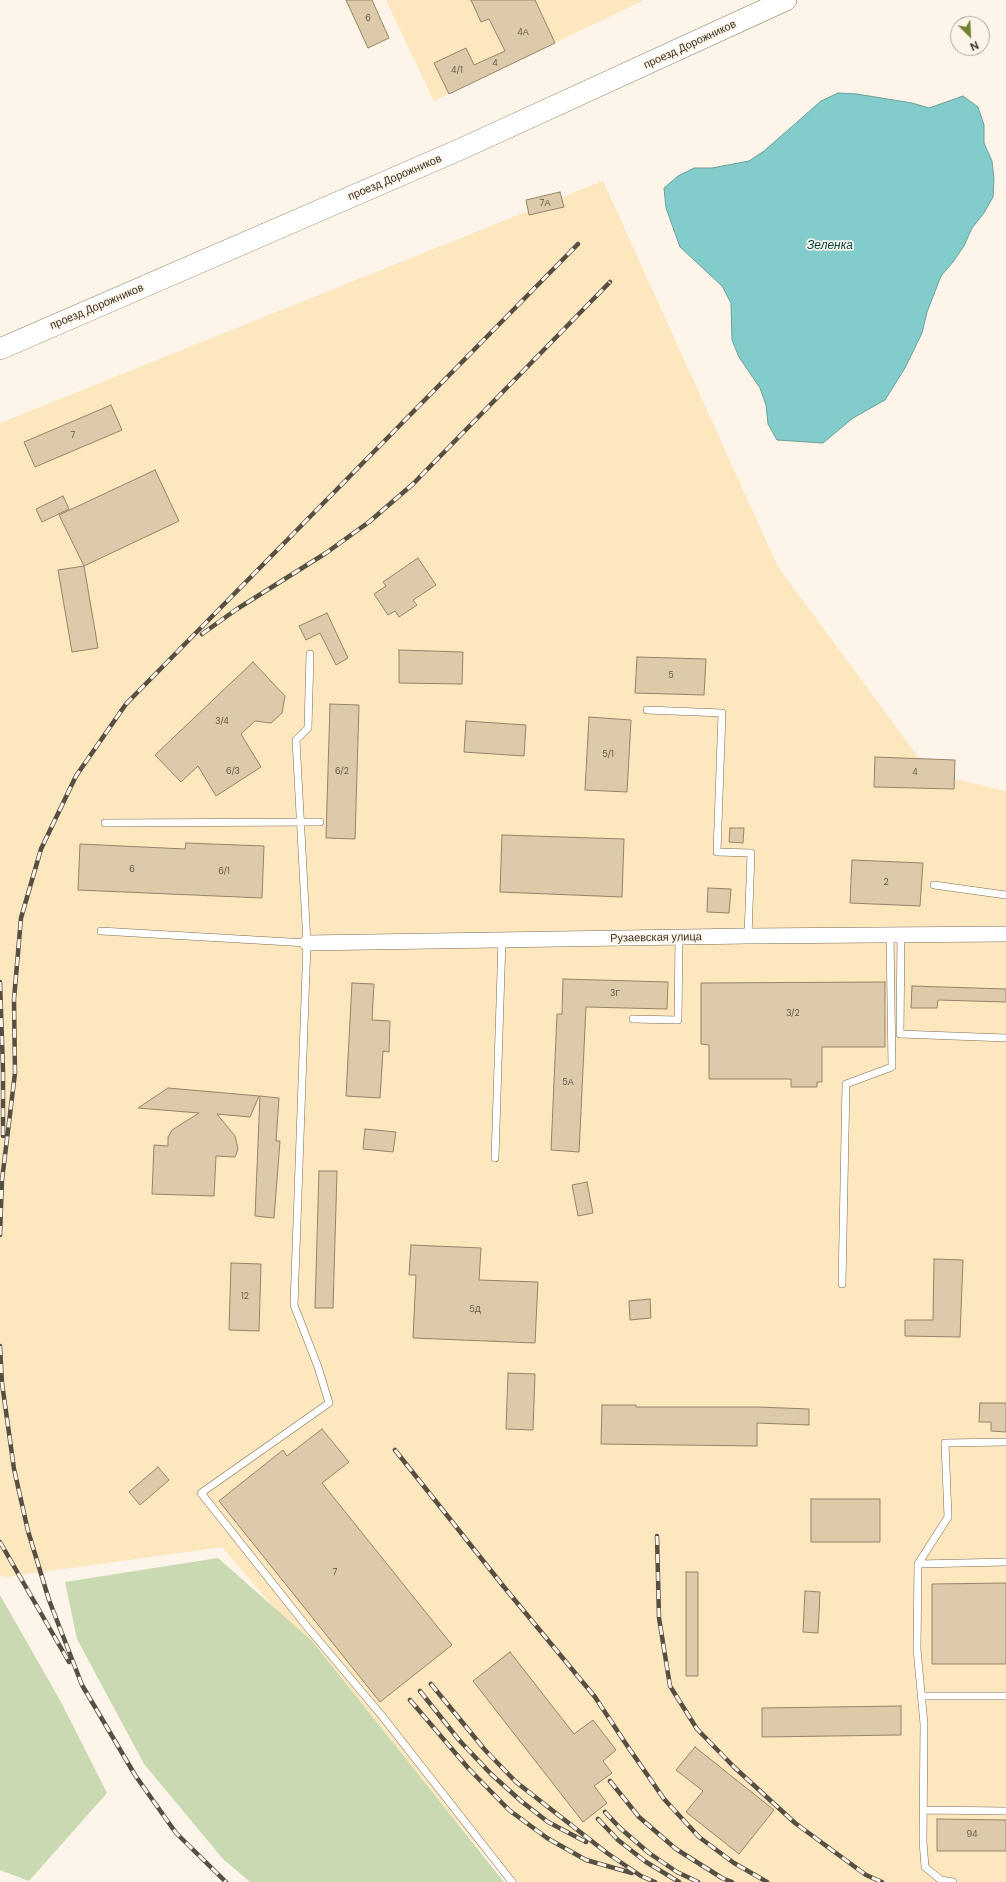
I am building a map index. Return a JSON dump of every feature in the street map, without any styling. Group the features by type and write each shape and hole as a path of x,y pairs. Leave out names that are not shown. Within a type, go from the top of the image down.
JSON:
{"main road":[{"name":"проезд Дорожников","path":"0,349 461,150 786,0"}],"street":[{"name":"Рузаевская улица","path":"307,943 895,934 1006,934"}],"lane":[{"path":"310,654 308,728 296,740 307,943 294,1305 318,1367 329,1403 201,1493 304,1623 382,1716 512,1882"},
{"path":"647,710 722,713 718,852 751,853 748,936"},
{"path":"105,823 320,822"},
{"path":"934,885 1006,895"},
{"path":"101,931 307,943"},
{"path":"895,934 900,1034 1006,1038"},
{"path":"842,1284 846,1084 892,1067 895,934"},
{"path":"633,1019 678,1020 679,938"},
{"path":"495,1158 502,940"},
{"path":"953,1882 941,1880 925,1867 924,1724 917,1649 918,1564 948,1517 945,1443 1006,1442"},
{"path":"918,1564 1006,1562"},
{"path":"921,1696 1006,1696"},
{"path":"924,1810 1006,1811"}],"shaded area":[{"path":"386,0 644,0 434,101"},
{"path":"603,181 778,567 930,773 1006,791 1006,1882 508,1882 222,1547 6,1577 0,1576 0,423"}],"green space":[{"path":"218,1558 312,1641 504,1882 250,1882 223,1859 144,1764 77,1639 65,1582"},
{"path":"0,1595 61,1702 107,1793 29,1881 0,1870"}],"water":[{"name":"Зеленка","path":"838,93 857,94 912,103 929,108 963,96 978,107 984,125 984,143 992,161 994,179 993,197 984,213 972,228 964,246 941,276 927,312 922,333 905,368 885,400 853,418 823,443 777,440 768,424 766,405 760,388 739,357 732,340 731,303 722,286 680,247 666,208 664,188 678,176 694,168 712,168 749,161 764,151 821,101"}],"building":[{"path":"346,0 372,0 389,38 368,48"},
{"path":"471,0 535,0 555,43 449,94 434,63 466,48 474,65 505,51 489,19 481,22"},
{"path":"560,192 564,207 529,215 526,200"},
{"path":"111,405 122,430 35,467 24,442"},
{"path":"155,470 179,521 84,566 59,515"},
{"path":"63,496 69,509 42,522 36,509"},
{"path":"418,558 436,585 413,600 417,605 399,617 395,611 388,615 374,594 386,586 383,582"},
{"path":"84,566 98,648 72,652 58,570"},
{"path":"327,613 348,658 336,665 320,633 306,640 299,626"},
{"path":"399,650 463,652 462,684 399,683"},
{"path":"637,657 706,659 704,695 635,693"},
{"path":"253,662 285,696 282,713 271,723 255,721 241,734 261,767 216,796 198,766 181,782 155,755"},
{"path":"330,704 359,705 355,839 326,838"},
{"path":"589,717 631,720 627,792 585,790"},
{"path":"466,721 526,725 524,756 464,752"},
{"path":"875,757 955,760 954,789 874,787"},
{"path":"730,828 744,828 743,843 729,842"},
{"path":"502,835 624,839 622,897 500,892"},
{"path":"186,843 264,846 262,898 78,890 80,844 185,849"},
{"path":"852,860 923,863 920,906 850,903"},
{"path":"708,888 731,889 729,913 707,912"},
{"path":"563,979 668,982 667,1009 586,1007 579,1152 551,1150 557,1014 562,1014"},
{"path":"885,982 885,1047 822,1047 822,1082 817,1082 817,1087 791,1087 791,1079 709,1079 709,1045 701,1044 701,983"},
{"path":"352,983 374,984 372,1020 390,1021 389,1052 383,1051 380,1098 346,1096"},
{"path":"912,986 1006,989 1006,1002 938,1000 937,1008 911,1008"},
{"path":"168,1088 259,1096 250,1117 217,1114 235,1136 238,1149 235,1157 216,1156 214,1196 152,1194 154,1145 168,1146 168,1137 172,1130 199,1113 138,1108"},
{"path":"260,1096 279,1098 276,1141 280,1141 274,1218 255,1216"},
{"path":"365,1129 396,1132 393,1152 363,1149"},
{"path":"319,1171 337,1171 333,1308 315,1308"},
{"path":"587,1182 593,1213 578,1216 572,1185"},
{"path":"411,1245 481,1248 479,1280 538,1282 535,1343 413,1338 416,1275 409,1275"},
{"path":"934,1259 963,1260 960,1337 905,1336 905,1320 933,1320"},
{"path":"231,1263 261,1264 259,1331 229,1330"},
{"path":"650,1299 651,1318 630,1320 629,1301"},
{"path":"508,1373 535,1374 533,1430 506,1429"},
{"path":"980,1403 1006,1403 1006,1432 991,1431 991,1422 979,1422"},
{"path":"602,1405 636,1405 636,1407 758,1407 809,1409 809,1425 757,1423 757,1446 601,1444"},
{"path":"322,1429 349,1462 322,1483 452,1645 380,1702 219,1501 283,1450 287,1456"},
{"path":"158,1467 169,1480 140,1505 129,1492"},
{"path":"811,1499 880,1499 880,1542 811,1542"},
{"path":"686,1572 698,1572 698,1676 686,1676"},
{"path":"1006,1583 1006,1664 932,1664 932,1584"},
{"path":"805,1591 820,1592 818,1633 803,1632"},
{"path":"510,1652 574,1734 593,1720 616,1750 603,1761 612,1773 594,1786 607,1803 583,1822 473,1681"},
{"path":"901,1706 901,1735 762,1737 762,1708"},
{"path":"695,1747 774,1810 739,1854 686,1812 703,1791 676,1770"},
{"path":"937,1819 1006,1820 1006,1851 937,1851"}],"railway":[{"path":"0,1235 2,1180 15,1073 14,999 21,918 41,849 76,776 126,704 578,244"},
{"path":"202,634 237,609 326,553 369,522 413,484 610,282"},
{"path":"0,982 3,1070 3,1136"},
{"path":"0,1346 2,1383 14,1469 28,1531 49,1600 82,1685 135,1775 176,1833 226,1882"},
{"path":"395,1450 504,1587 595,1697 664,1799 699,1837 734,1863 767,1882"},
{"path":"657,1536 659,1618 670,1686 697,1729 734,1767 795,1823 866,1875 882,1882"},
{"path":"0,1542 69,1662"},
{"path":"431,1684 485,1750 516,1782 607,1853 641,1876 655,1882"},
{"path":"420,1691 459,1740 491,1774 521,1801 548,1822 586,1842"},
{"path":"410,1700 469,1769 509,1810 547,1838 586,1860 632,1873"},
{"path":"610,1781 639,1817 676,1849 722,1878 732,1882"},
{"path":"605,1812 620,1828 649,1853 677,1872 698,1882"},
{"path":"598,1819 618,1840 646,1862 679,1882"}]}
